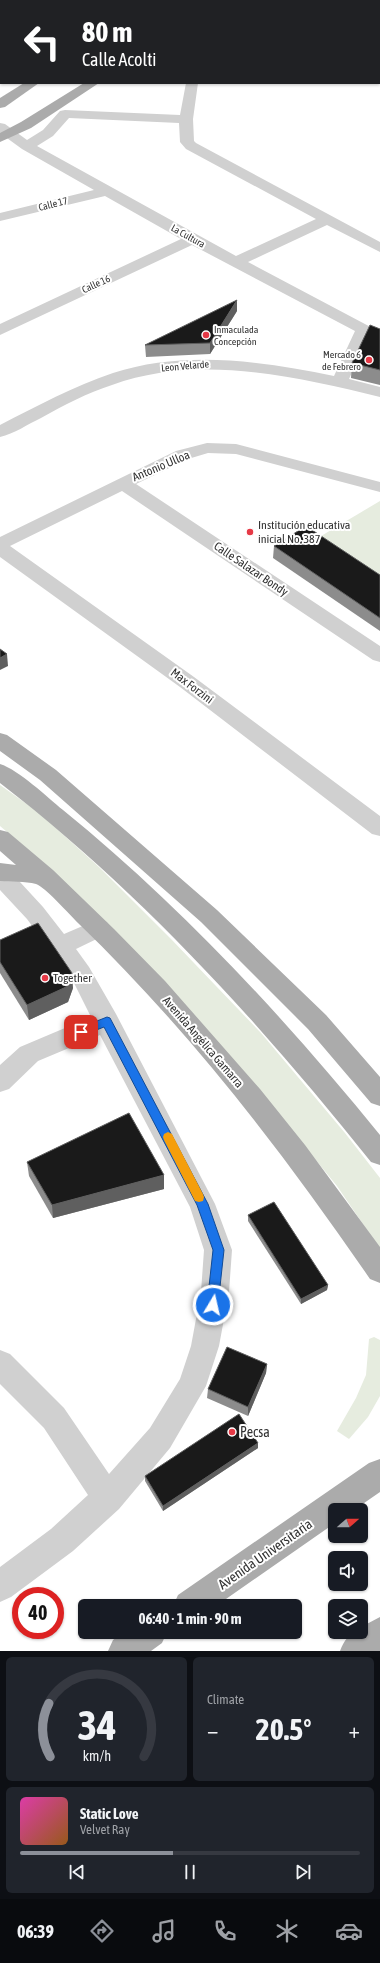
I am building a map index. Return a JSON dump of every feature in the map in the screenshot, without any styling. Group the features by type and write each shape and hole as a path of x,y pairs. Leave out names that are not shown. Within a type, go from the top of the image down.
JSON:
{"main road":[{"path":"3,103 32,84"},
{"path":"3,133 78,94 92,84"},
{"path":"0,740 54,780 209,916 317,1022 380,1095"},
{"path":"0,772 40,802 92,845 161,910 276,1031 380,1154"},
{"name":"Avenida Angélica Gamarra","path":"0,838 45,876 99,928 206,1044 268,1117 311,1173 380,1270"},
{"path":"0,874 45,876"},
{"name":"Avenida Universitaria","path":"199,1599 380,1474"},
{"path":"356,1651 380,1633"},
{"path":"124,1651 141,1639"}],"street":[{"path":"192,84 186,119 187,142 191,146 380,248"},
{"path":"27,146 48,133 65,114 78,94"},
{"path":"65,114 186,119"},
{"name":"La Cultura","path":"3,133 192,239 380,338"},
{"name":"Calle 17","path":"0,217 106,191"},
{"path":"236,262 326,220"},
{"name":"Calle 16","path":"0,330 192,239"},
{"path":"339,382 364,330"},
{"name":"Leon Velarde","path":"0,432 98,384 146,370 173,366 214,364 266,369 339,382 380,392"},
{"name":"Antonio Ulloa","path":"0,544 122,483 182,455 207,448 236,449 380,487"},
{"name":"Calle Salazar Bondy","path":"122,483 380,656"},
{"name":"Max Forzini","path":"0,548 187,682 380,828"},
{"path":"0,874 35,913 81,974 202,1204 218,1250 215,1292 205,1346 192,1386 160,1438 108,1498 62,1540 0,1586"},
{"path":"61,946 99,928"},
{"path":"0,1081 29,1054 107,1021"},
{"path":"0,1364 54,1418 108,1498"}],"shaded area":[{"path":"380,501 380,580 316,539"},
{"path":"0,785 38,812 99,867 172,940 261,1033 345,1133 380,1178 380,1249 337,1186 257,1088 51,869 0,826"},
{"path":"374,1337 380,1340 380,1396 368,1417 349,1439 337,1431 356,1398 366,1375 369,1339"}],"building":[{"path":"237,300 210,343 145,345"},
{"path":"370,325 380,329 380,370 352,363"},
{"path":"306,526 380,575 380,618 274,546"},
{"path":"0,649 7,654 0,658"},
{"path":"38,923 72,973 66,987 27,1005 0,962 0,940"},
{"path":"129,1113 164,1175 52,1205 27,1162"},
{"path":"274,1202 328,1285 301,1299 248,1215"},
{"path":"227,1347 267,1364 248,1407 208,1389"},
{"path":"239,1414 258,1443 163,1506 145,1476"}],"slow traffic":[{"path":"168,1137 199,1197"}],"place":[{"name":"Inmaculada Concepción","path":"206,335"},
{"name":"Mercado 6 de Febrero","path":"369,360"},
{"name":"Institución educativa inicial No. 387","path":"250,532"},
{"name":"Together","path":"45,978"},
{"name":"Pecsa","path":"232,1432"}],"route":[{"path":"81,1032 107,1021 202,1204 218,1250 213,1305"}]}
